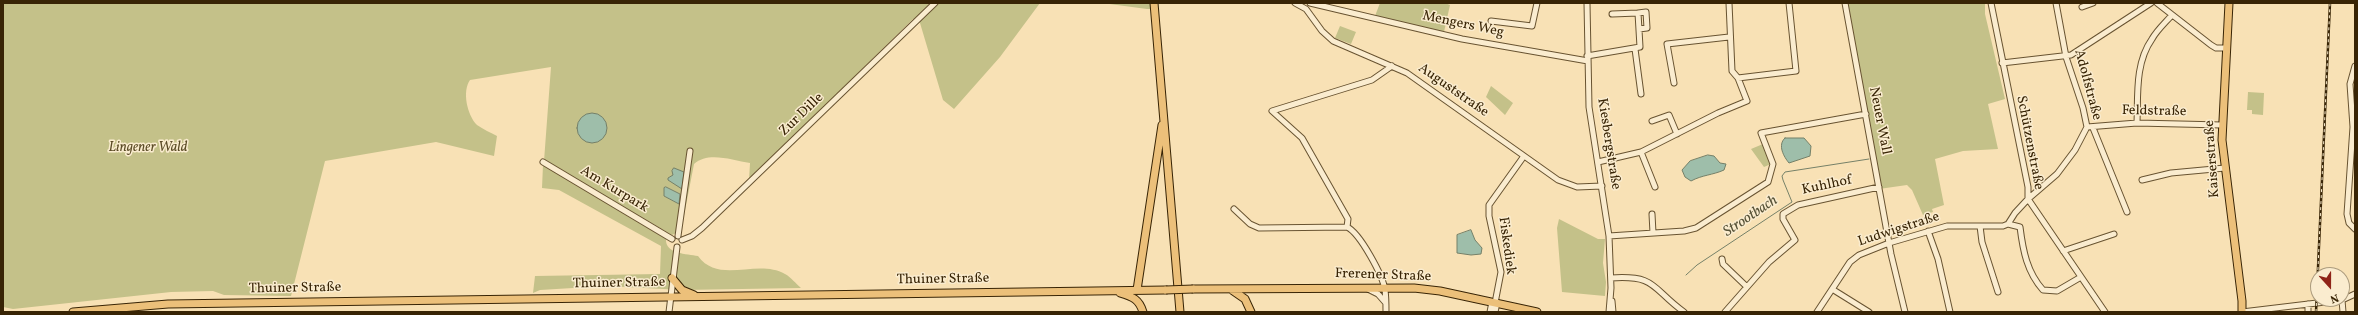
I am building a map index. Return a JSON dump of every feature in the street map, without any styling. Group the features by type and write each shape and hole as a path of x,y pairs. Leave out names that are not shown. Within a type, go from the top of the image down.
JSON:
{"main road":[{"path":"1154,3 1180,312"},
{"name":"Kaiserstraße","path":"2229,3 2222,125 2225,168 2241,289 2242,312"},
{"path":"1137,290 1164,111"},
{"path":"672,278 682,290 698,296"},
{"name":"Frerener Straße","path":"1193,289 1384,286 1440,291 1537,312"},
{"name":"Thuiner Straße","path":"73,312 168,304 1193,289"},
{"path":"1230,289 1245,299 1251,312"},
{"path":"1251,289 1251,312"},
{"path":"1140,302 1146,290"},
{"path":"1114,291 1133,296 1140,302 1143,312"}],"street":[{"name":"Zur Dille","path":"682,240 692,236 702,228 935,3"},
{"name":"Auguststraße","path":"1295,3 1306,9 1322,31 1333,41 1392,66 1431,89 1558,180 1569,185 1586,188 1602,186"},
{"path":"1306,9 1309,3"},
{"name":"Mengers Weg","path":"1309,3 1468,40 1587,58 1635,49"},
{"path":"1491,21 1532,26 1536,3"},
{"name":"Kiesbergstraße","path":"1587,3 1589,107 1609,236 1611,278 1609,312"},
{"path":"1598,162 1641,152 1748,101 1738,78 1732,71 1729,37 1731,32 1729,3"},
{"path":"1738,78 1796,71 1789,3"},
{"name":"Neuer Wall","path":"1845,3 1889,243 1905,312"},
{"name":"Schützenstraße","path":"1991,3 2028,187 2028,199 2105,312"},
{"name":"Adolfstraße","path":"2028,199 2065,163 2087,127 2083,108 2066,57 2056,3"},
{"path":"2082,7 2093,3"},
{"path":"2002,63 2066,57 2081,50 2151,3"},
{"path":"2157,3 2211,45 2216,48 2226,48"},
{"path":"1612,14 1646,12 1647,28 1639,29"},
{"path":"1638,13 1640,47 1635,49 1641,94"},
{"path":"2137,123 2138,77 2140,67 2151,39 2172,15"},
{"path":"1674,83 1667,44 1729,37"},
{"path":"1347,227 1348,218 1302,138 1272,111 1372,80 1392,66"},
{"path":"2355,66 2353,85 2354,127 2347,214 2349,223 2355,229"},
{"path":"1609,236 1692,230 1764,187 1771,177 1773,164 1762,133 1866,114"},
{"path":"1652,122 1669,115 1677,134"},
{"name":"Feldstraße","path":"2087,127 2093,128 2109,124 2137,123 2222,125"},
{"path":"2093,128 2127,212"},
{"path":"678,236 690,151"},
{"path":"1641,152 1655,187"},
{"name":"Fiskediek","path":"1495,303 1501,272 1489,216 1489,205 1524,156"},
{"name":"Am Kurpark","path":"543,162 672,239"},
{"path":"2142,180 2171,173 2225,168"},
{"name":"Kuhlhof","path":"1725,312 1746,286 1769,262 1795,240 1783,219 1783,214 1798,205 1879,188"},
{"path":"2028,199 2015,213 2008,224 2020,227 2025,260 2033,277 2044,290 2057,292 2081,278"},
{"path":"1234,209 1250,224 1259,228 1347,227 1356,233 1377,269 1384,286 1386,312"},
{"path":"1652,214 1653,233"},
{"name":"Ludwigstraße","path":"1817,312 1854,258 1889,243 1928,231 1957,225 1998,227 2008,224"},
{"path":"1980,226 1982,242 1998,292"},
{"path":"1928,231 1938,259 1950,312"},
{"path":"2063,251 2114,234"},
{"path":"669,312 677,246 681,245 682,240 678,236"},
{"path":"677,246 673,244 672,239 678,236"},
{"path":"1722,259 1723,264 1746,286"},
{"path":"1611,278 1634,277 1646,280 1684,312"},
{"path":"1362,287 1378,294 1386,303"},
{"name":"Kiesbergstraße","path":"1611,288 1613,312"},
{"path":"1832,289 1869,312"},
{"path":"1490,312 1495,303"},
{"path":"1495,303 1495,312"},
{"path":"2242,312 2308,304 2308,312"}],"green space":[{"name":"Lingener Wald","path":"3,3 1040,3 1000,57 954,109 943,100 920,23 913,19 749,180 751,147 750,163 713,157 700,160 694,164 681,231 672,235 544,161 551,67 470,80 466,90 468,109 477,125 497,136 494,156 436,142 325,161 291,296 224,295 213,291 171,292 13,309 3,307","holes":["666,187 680,194 679,204 664,196"]},
{"path":"1102,3 1150,3 1150,9 1147,9"},
{"path":"1380,3 1445,3 1450,5 1444,32 1375,16"},
{"path":"1847,3 1985,3 1985,14 2005,99 1988,104 1998,149 1963,151 1935,159 1944,205 1932,209 1933,212 1923,215 1912,190 1907,185 1879,189"},
{"path":"1340,26 1356,32 1351,44 1335,38"},
{"path":"1491,86 1513,103 1505,115 1486,97"},
{"path":"2248,92 2264,93 2263,115 2252,114 2252,110 2247,110"},
{"path":"1763,144 1771,164 1764,167 1751,149"},
{"path":"543,165 666,239 669,248 673,250 683,254 698,256 707,264 717,269 774,270 787,275 801,288 682,290 606,286 540,290 533,293 535,276 660,274 661,246 559,190 542,188"},
{"path":"1559,219 1598,239 1605,239 1603,263 1606,282 1605,296 1562,292 1557,228"}],"shaded area":[{"path":"592,113 603,117 607,128 603,139 592,143 581,139 577,128 581,117"},
{"path":"1785,138 1804,138 1811,146 1810,156 1789,163 1783,154 1781,147"},
{"path":"1708,155 1714,156 1720,163 1726,164 1724,170 1699,177 1691,181 1685,177 1682,170 1690,161"},
{"path":"674,168 684,172 682,189 668,180 668,178 673,175 672,171"},
{"path":"666,187 680,194 679,204 664,196 664,188"},
{"path":"1471,230 1475,240 1482,248 1481,254 1471,255 1457,253 1457,235"}],"waterway":[{"name":"Strootbach","path":"1686,275 1697,265 1792,202 1782,176 1785,172 1869,159"}],"railway":[{"path":"2316,312 2330,3"}]}
